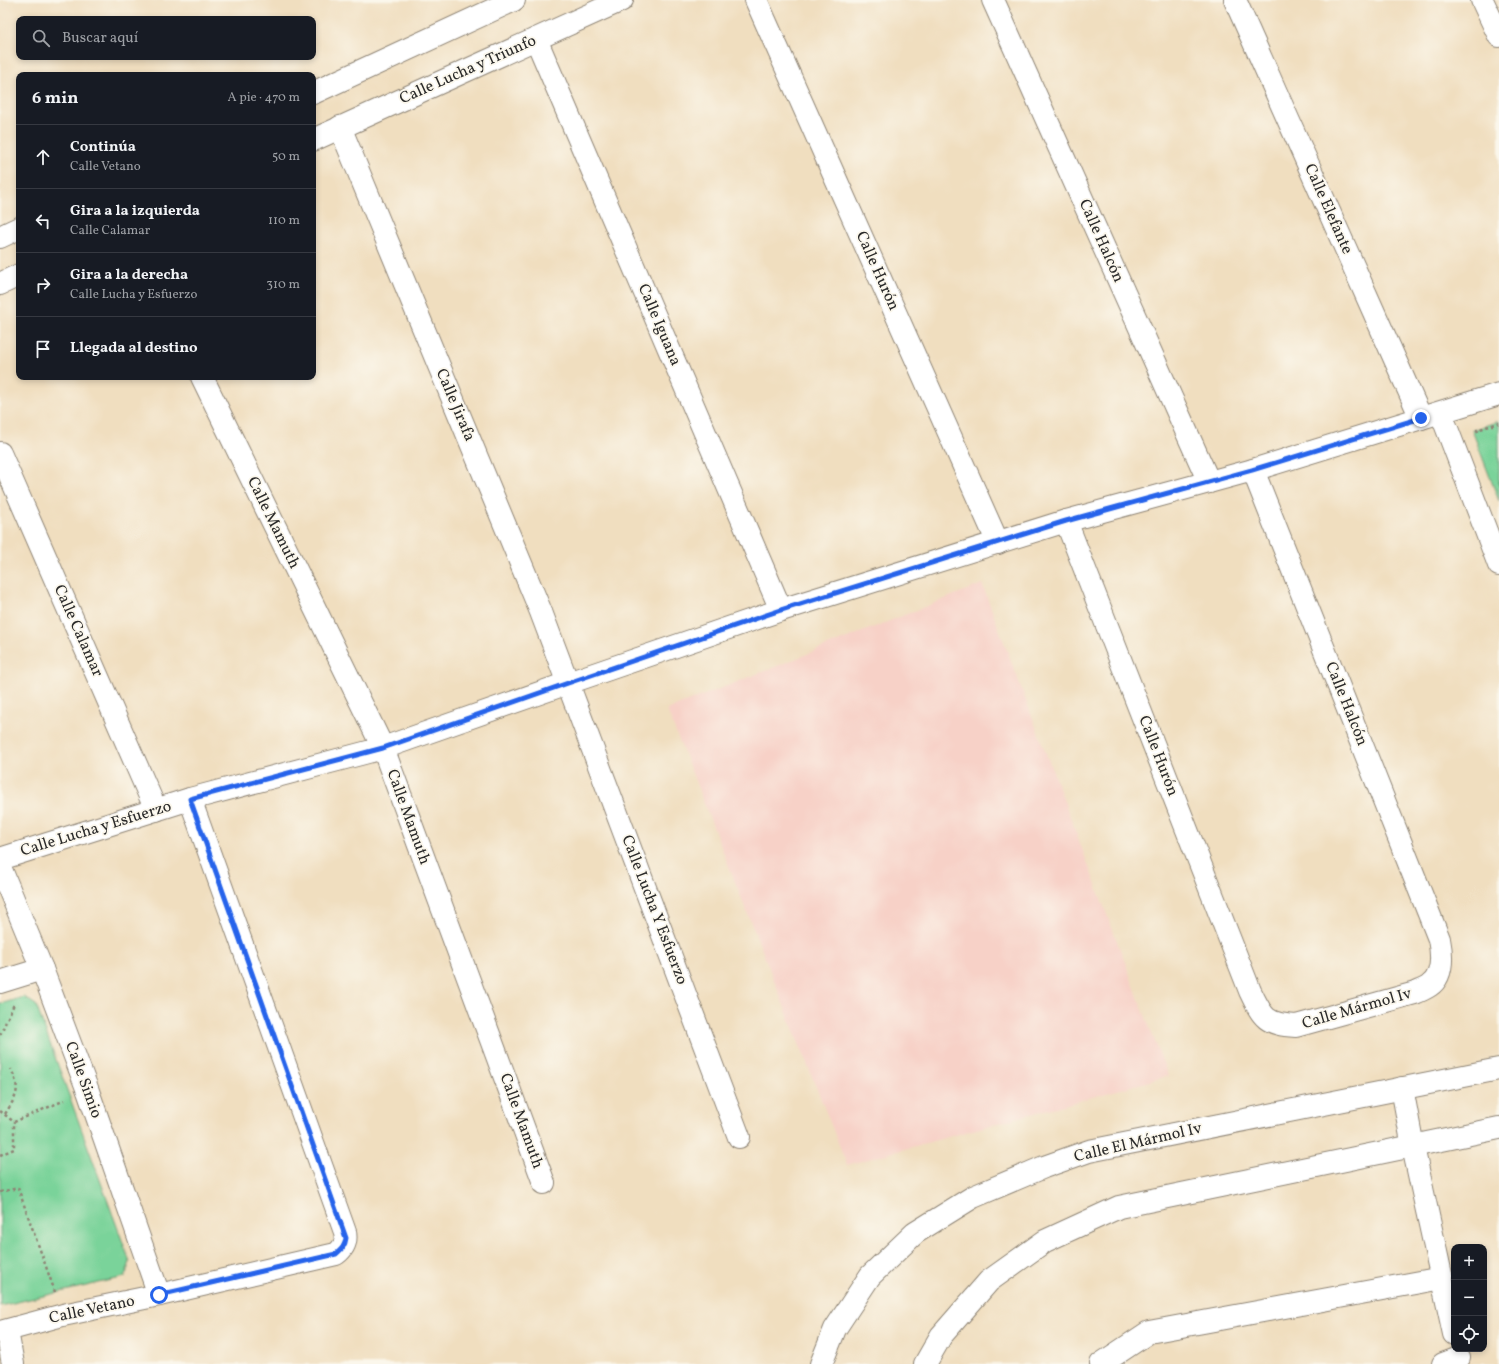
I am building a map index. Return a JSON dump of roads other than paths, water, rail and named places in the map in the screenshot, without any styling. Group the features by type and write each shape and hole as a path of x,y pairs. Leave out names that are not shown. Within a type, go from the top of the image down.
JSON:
{"street":[{"path":"316,91 514,0"},
{"name":"Calle Lucha y Triunfo","path":"316,139 622,0"},
{"name":"Calle Hurón","path":"756,0 998,543"},
{"name":"Calle Halcón","path":"993,0 1209,482"},
{"name":"Calle Elefante","path":"1235,0 1431,415 1499,565"},
{"path":"1482,0 1499,36"},
{"name":"Calle Iguana","path":"536,39 781,610"},
{"name":"Calle Jirafa","path":"340,127 541,612 568,683"},
{"path":"0,237 16,229"},
{"path":"0,284 16,276"},
{"name":"Calle Mamuth","path":"203,380 383,748 544,1183"},
{"name":"Calle Lucha y Esfuerzo","path":"0,859 190,799 383,748 781,610 1066,521 1252,470 1499,394"},
{"name":"Calle Calamar","path":"0,453 156,810"},
{"name":"Calle Halcón","path":"1252,470 1439,939"},
{"name":"Calle Hurón","path":"1066,521 1250,991"},
{"name":"Calle Lucha Y Esfuerzo","path":"568,683 739,1137"},
{"name":"Calle Vetano","path":"3,1331 63,1315 159,1295 336,1254 345,1245 345,1232 190,799"},
{"name":"Calle Simio","path":"0,867 42,968 88,1091 159,1295"},
{"name":"Calle Mármol Iv","path":"1250,991 1258,1007 1268,1021 1280,1025 1296,1026 1415,993 1430,986 1438,977 1441,962 1442,950 1439,939"},
{"path":"0,982 42,968"},
{"name":"Calle El Mármol Iv","path":"821,1364 835,1329 870,1276 915,1233 973,1197 1037,1170 1089,1151 1499,1069"},
{"path":"1402,1088 1413,1147 1451,1320"},
{"path":"925,1364 942,1336 989,1281 1045,1240 1119,1207 1499,1128"},
{"path":"1101,1364 1149,1332 1442,1278"},
{"path":"3,1331 13,1364"}]}
